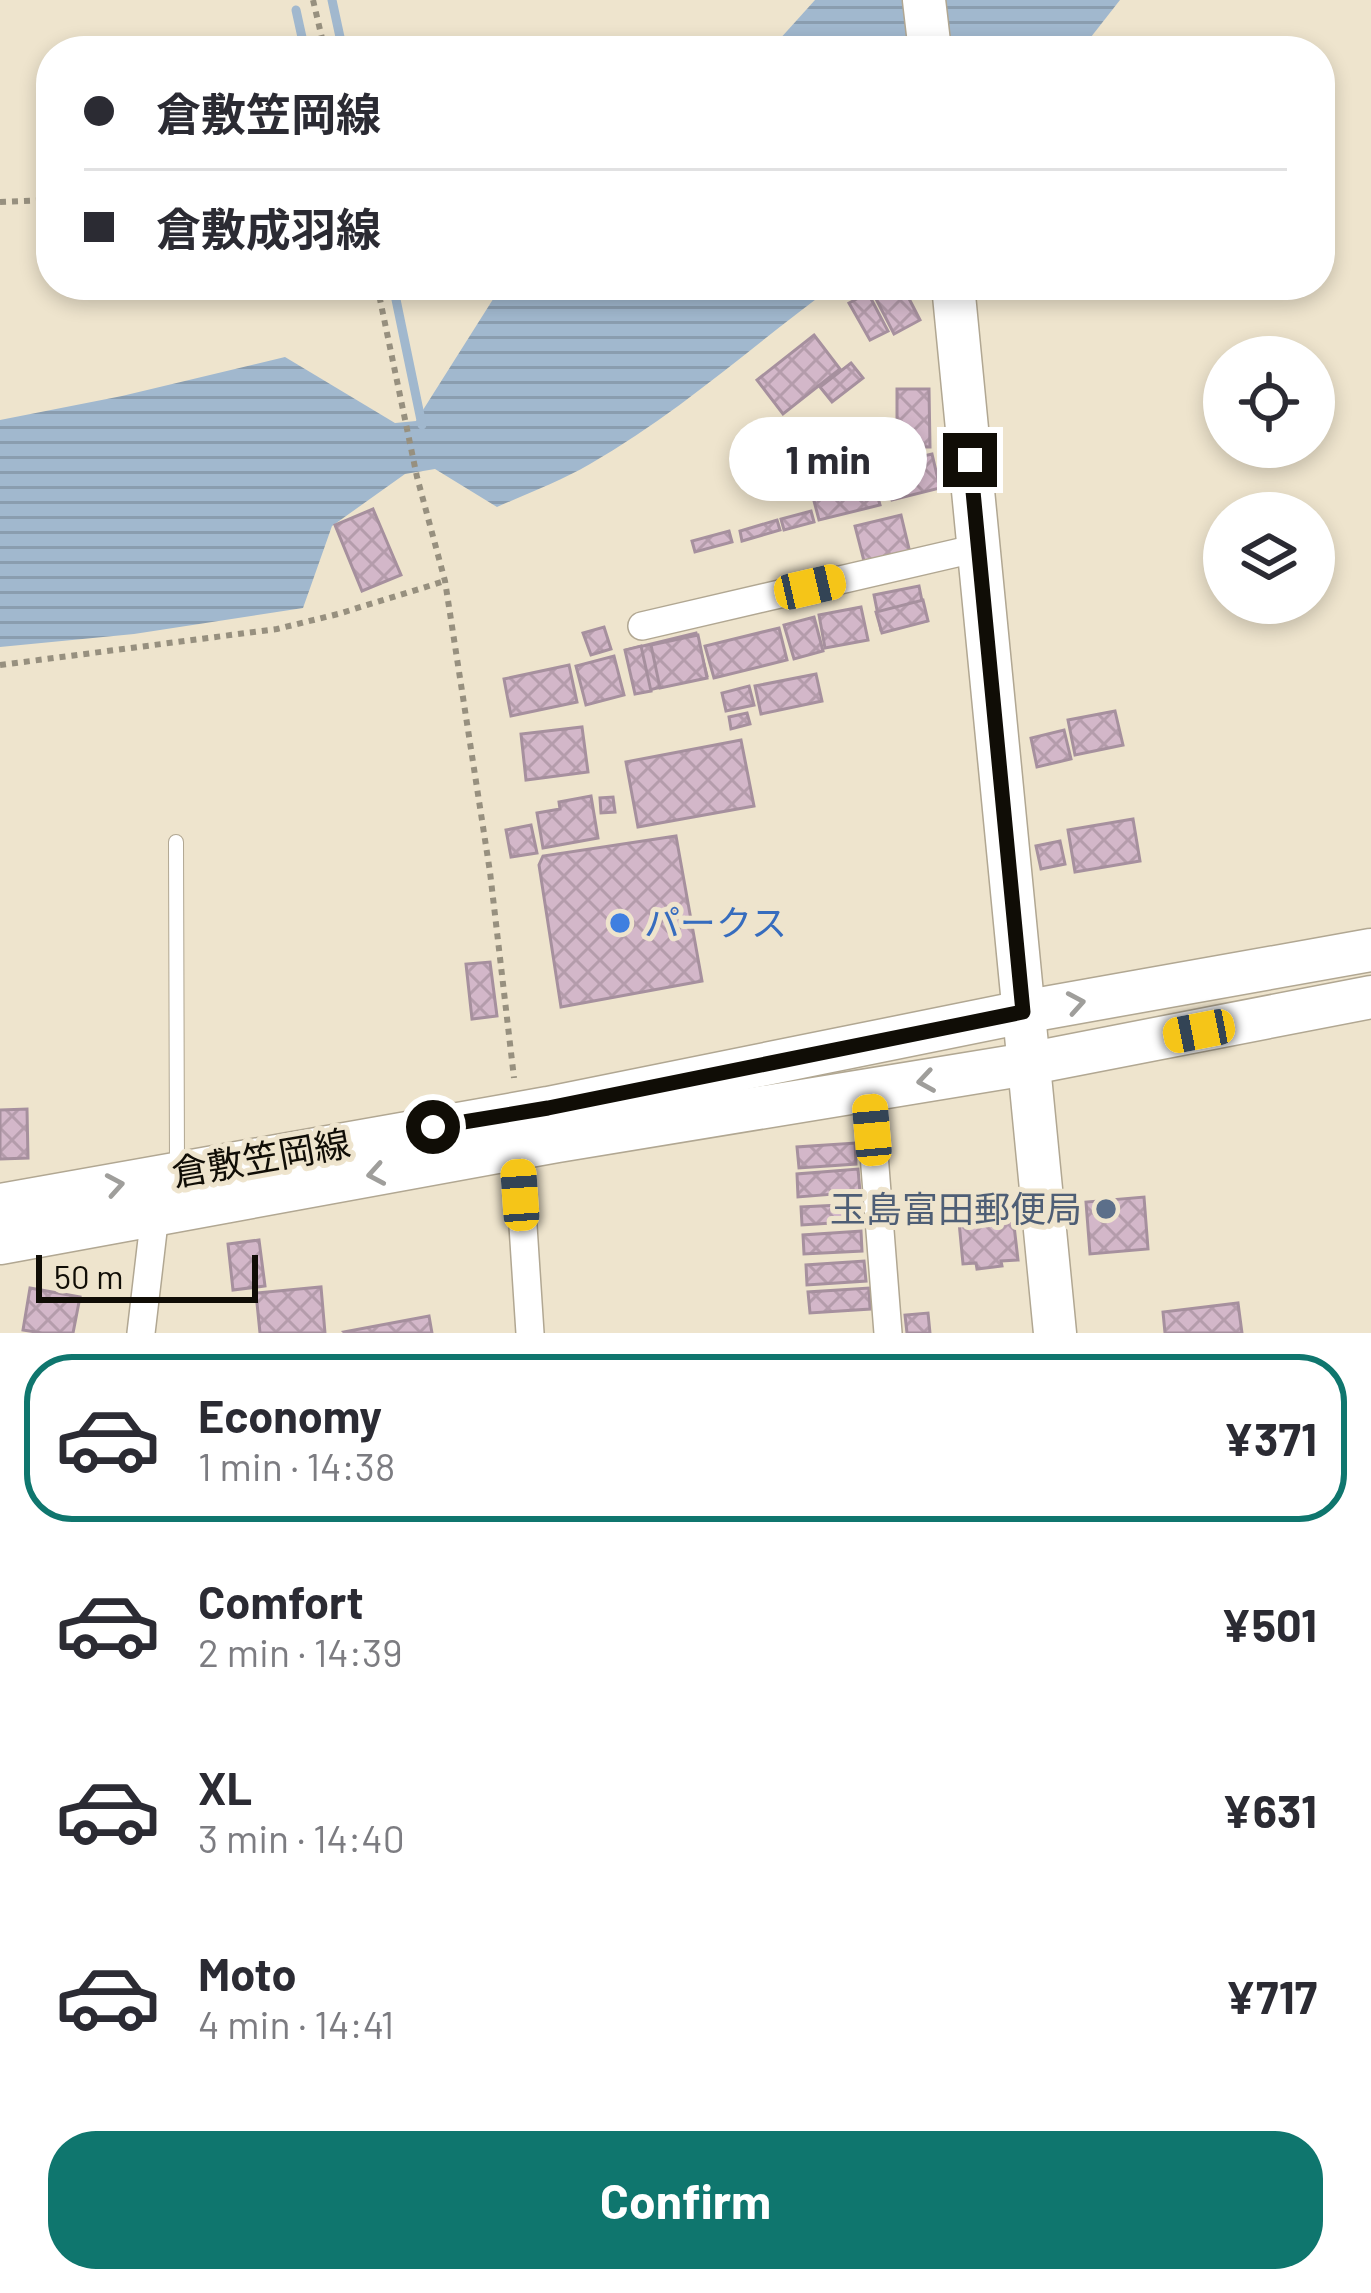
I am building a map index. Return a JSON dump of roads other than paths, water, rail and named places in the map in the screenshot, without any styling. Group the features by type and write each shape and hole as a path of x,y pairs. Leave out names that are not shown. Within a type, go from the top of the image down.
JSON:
{"main road":[{"path":"924,0 928,36"},
{"path":"954,300 1054,1333"},
{"name":"倉敷笠岡線","path":"0,1243 154,1214 1023,1012 1371,950"},
{"name":"倉敷笠岡線","path":"0,1205 177,1174 869,1090 1371,997"}],"street":[{"path":"642,626 978,548"},
{"path":"869,1090 889,1333"},
{"path":"518,1130 530,1333"},
{"path":"141,1333 154,1214"}],"lane":[{"path":"176,842 177,1174"}],"water":[{"path":"815,0 1120,0 1092,36 783,36"},
{"path":"493,300 816,300 654,423 590,464 497,507 435,469 405,474 332,526 303,608 134,634 0,647 0,420 285,357 395,423 416,421"}],"waterway":[{"path":"332,0 340,36"},
{"path":"296,10 302,36"},
{"path":"396,300 422,425"}],"place":[{"name":"パークス","path":"620,923"},
{"name":"玉島富田郵便局","path":"1106,1209"}]}
